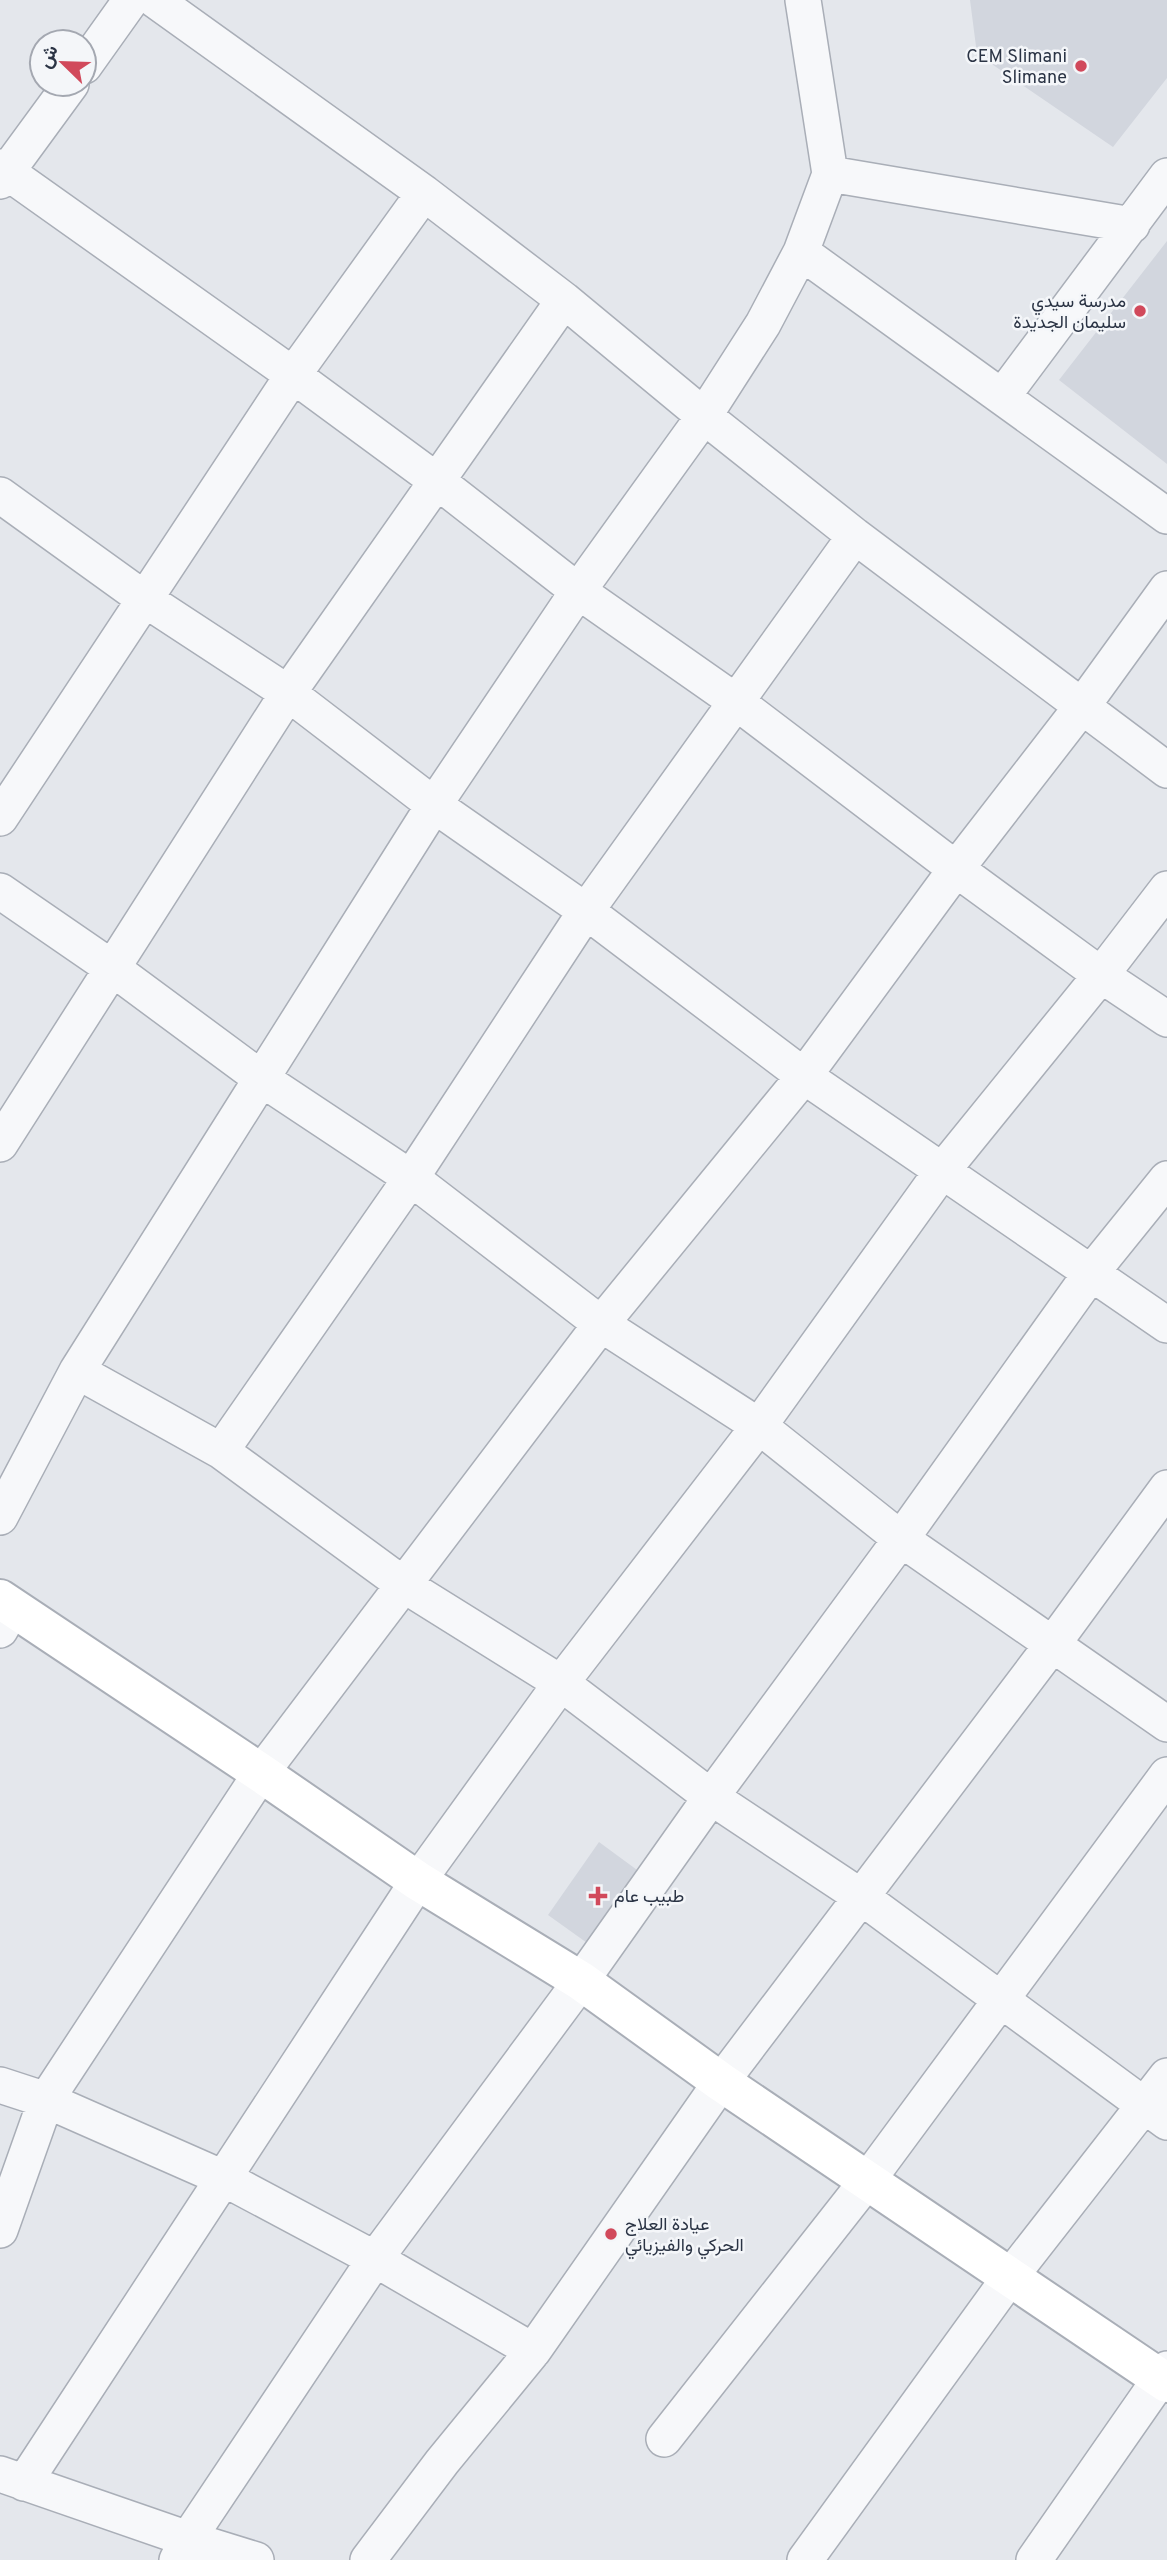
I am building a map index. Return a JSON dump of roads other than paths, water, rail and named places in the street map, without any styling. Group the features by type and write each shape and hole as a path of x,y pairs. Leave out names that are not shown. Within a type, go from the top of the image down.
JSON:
{"street":[{"path":"98,46 131,0"},
{"path":"155,0 424,193 564,300 855,536 1167,770"},
{"path":"0,1517 77,1370 434,805 578,591 704,416 763,324 802,252 830,174 803,0"},
{"path":"60,98 2,173 293,375 437,481 578,591 735,701 1101,975 1167,1018"},
{"path":"830,174 1132,225"},
{"path":"1002,397 1167,176"},
{"path":"0,818 293,375 424,193"},
{"path":"802,252 1167,516"},
{"path":"0,1144 288,693 564,300"},
{"path":"0,495 143,598 288,693 434,805 586,911 804,1076 1167,1325"},
{"path":"222,1451 411,1178 586,911 855,536"},
{"path":"0,2230 46,2100 261,1773 601,1324 804,1076 1167,590"},
{"path":"256,2560 182,2550 12,2478 223,2178 418,1881 561,1684 759,1426 942,1171 1167,889"},
{"path":"0,891 112,968 262,1079 411,1178 601,1324 759,1426 901,1539 1167,1724"},
{"path":"182,2550 375,2259 581,1981 1091,1273 1167,1179"},
{"path":"77,1370 222,1451 404,1585 561,1684 711,1797 860,1896 1156,2114"},
{"path":"369,2560 442,2462 533,2351 721,2082 1052,1645 1167,1488"},
{"path":"4,1613 261,1773 418,1881 581,1981 721,2082 1010,2277 1165,2377 1034,2560"},
{"path":"664,2439 867,2181 1167,1775"},
{"path":"805,2560 1010,2277 1156,2114 1167,2076"},
{"path":"0,2085 46,2100 223,2178 375,2259 533,2351"}],"place":[{"name":"CEM Slimani Slimane","path":"1081,66"},
{"name":"مدرسة سيدي سليمان الجديدة","path":"1140,311"},
{"name":"طبيب عام","path":"598,1896"},
{"name":"عيادة العلاج الحركي والفيزيائي","path":"611,2234"}]}
